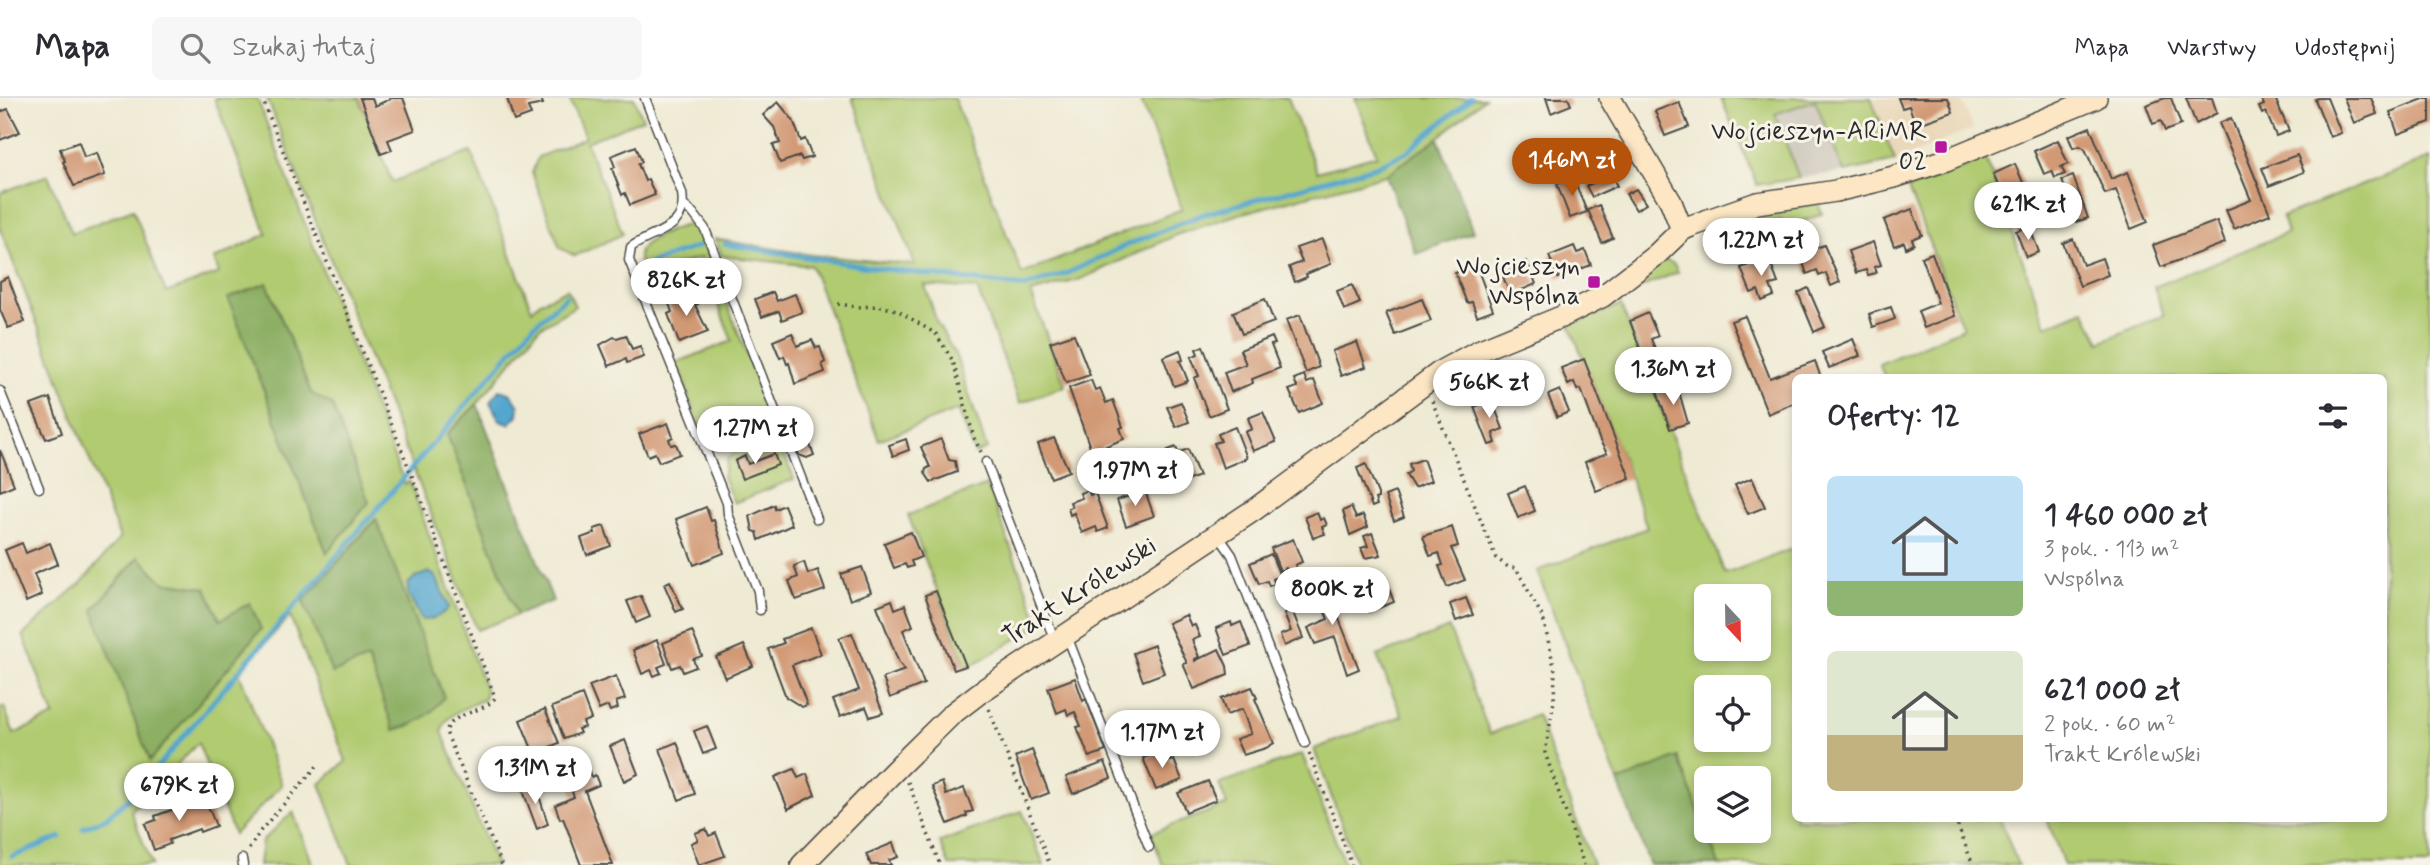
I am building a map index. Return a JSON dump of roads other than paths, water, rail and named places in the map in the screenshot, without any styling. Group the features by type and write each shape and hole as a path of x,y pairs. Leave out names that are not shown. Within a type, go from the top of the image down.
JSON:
{"street":[{"path":"1610,98 1671,202 1682,230"},
{"name":"Trakt Królewski","path":"802,865 952,714 982,691 1218,535 1424,383 1478,351 1561,317 1603,296 1656,255 1682,230 1757,203 1836,191 1894,177 1946,160 2096,98"}],"lane":[{"path":"645,98 682,193 684,206 682,214 670,226 631,247 629,260 727,503 728,514 758,591 760,610"},
{"path":"684,206 705,229 817,519"},
{"path":"0,390 39,488"},
{"path":"986,462 1149,847"},
{"path":"1218,535 1232,555 1305,743"}],"water":[{"path":"499,390 510,393 519,406 518,415 509,424 500,421 490,402"},
{"path":"429,572 436,577 449,607 437,617 422,620 408,594 408,584 415,577"}],"waterway":[{"path":"725,244 862,266 1025,287 1068,273 1129,244 1204,214 1375,167 1407,152 1471,98"},
{"path":"645,265 699,246"},
{"path":"83,828 106,818 137,791 533,326 566,297"},
{"path":"12,857 60,837"}],"place":[{"name":"Wojcieszyn-ARiMR 02","path":"1941,147"},
{"name":"Wojcieszyn Wspólna","path":"1594,282"}]}
